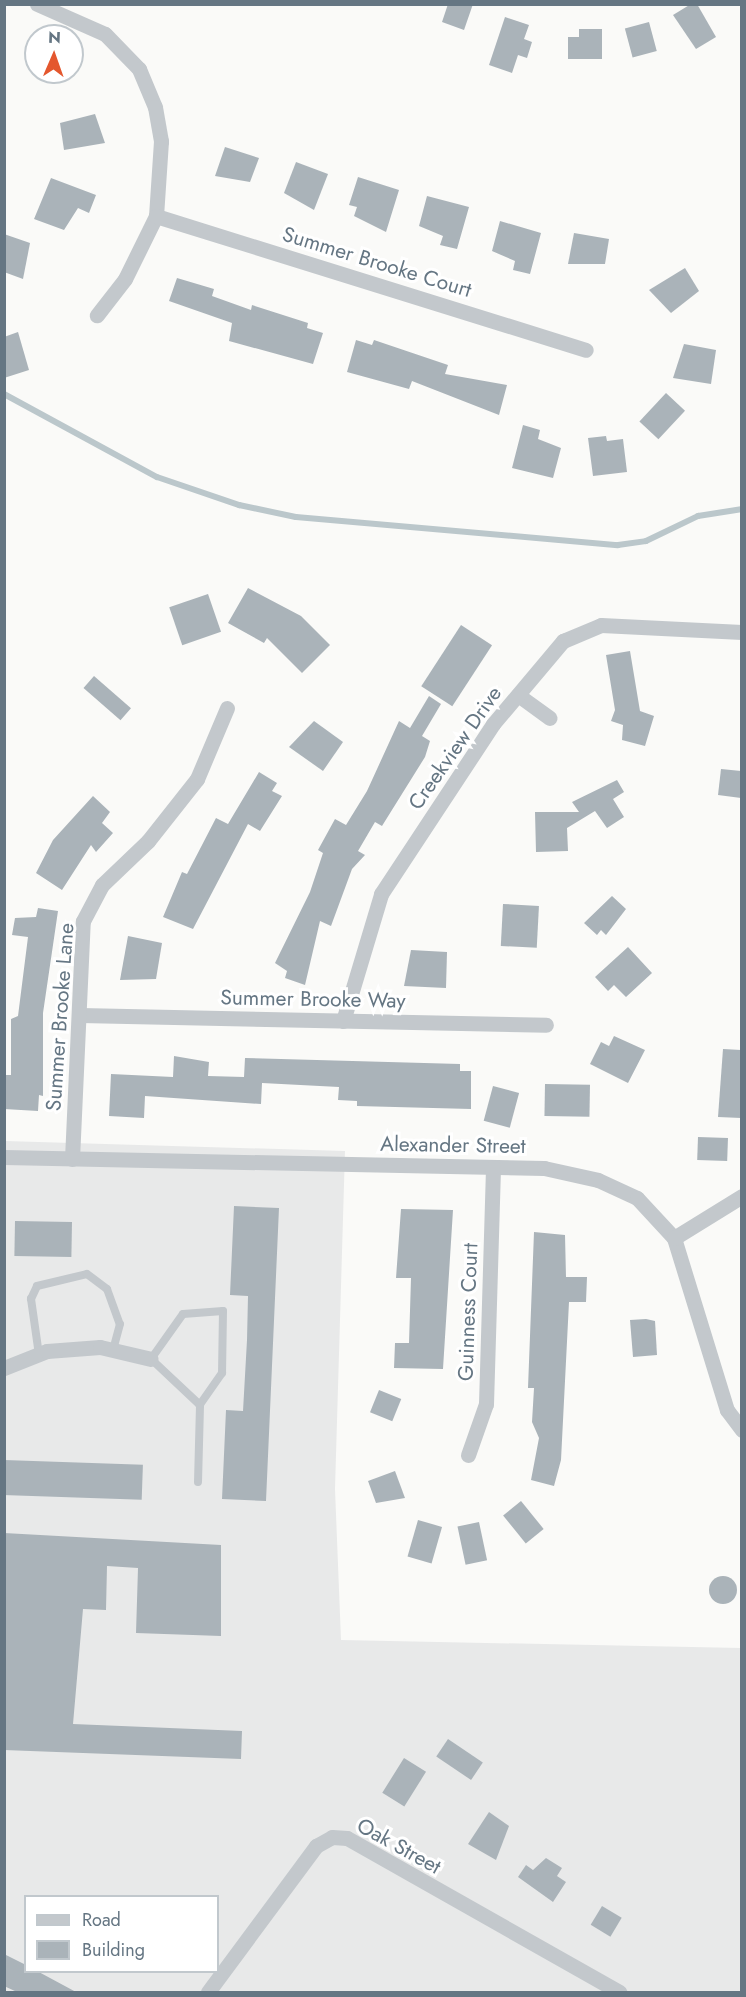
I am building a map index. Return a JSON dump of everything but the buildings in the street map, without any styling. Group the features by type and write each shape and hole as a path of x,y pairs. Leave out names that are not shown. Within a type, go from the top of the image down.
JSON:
{"street":[{"path":"37,4 105,34 139,69 161,141 156,216 124,279 97,315"},
{"name":"Summer Brooke Court","path":"156,216 586,350"},
{"name":"Creekview Drive","path":"343,1021 381,894 518,695 563,641 601,626 741,632"},
{"path":"518,695 550,718"},
{"name":"Summer Brooke Lane","path":"72,1159 84,921 102,885 148,841 196,779 227,708"},
{"name":"Summer Brooke Way","path":"80,1015 546,1025"},
{"name":"Alexander Street","path":"4,1157 544,1168 598,1180 637,1198 674,1238 727,1410 741,1430"},
{"name":"Guinness Court","path":"468,1455 486,1404 493,1167"},
{"path":"674,1238 741,1196"},
{"path":"4,1368 39,1355 113,1350 151,1359"},
{"name":"Oak Street","path":"208,1992 316,1846 332,1837 347,1839 619,1992"}],"lane":[{"path":"39,1355 31,1299 37,1286 87,1274 107,1289 120,1324 113,1350"},
{"path":"198,1482 200,1405 222,1373 223,1311 183,1314 151,1359 200,1405"}],"shaded area":[{"path":"5,1141 345,1151 335,1489 341,1640 741,1648 741,1992 5,1992"}],"waterway":[{"path":"4,394 157,477 239,505 296,517 618,545 646,541 698,516 742,509"}]}
